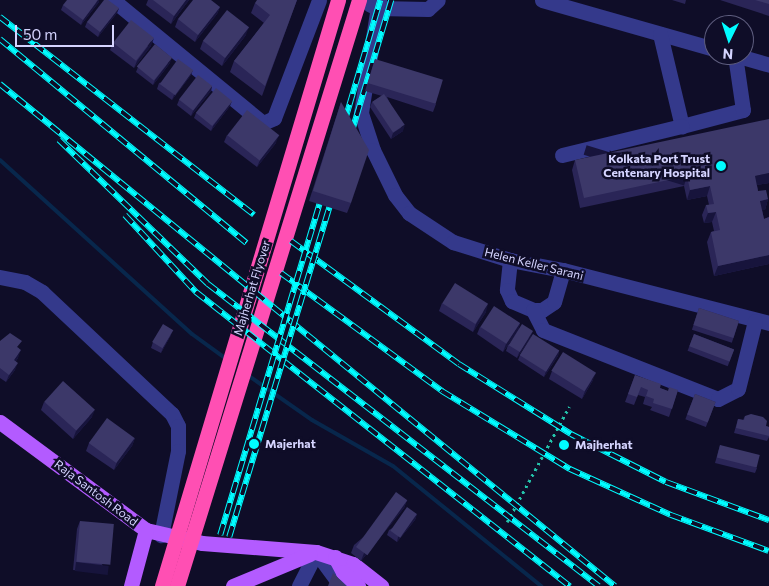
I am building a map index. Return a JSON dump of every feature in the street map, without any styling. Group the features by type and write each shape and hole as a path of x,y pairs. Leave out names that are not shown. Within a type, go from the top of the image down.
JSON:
{"highway":[{"name":"Majherhat Flyover","path":"162,586 338,0"},
{"name":"Majherhat Flyover","path":"177,586 360,0"}],"main road":[{"name":"Raja Santosh Road","path":"0,422 146,530 131,586"},
{"path":"146,530 161,535 231,546 316,552 354,564 378,583"},
{"path":"233,586 316,552"},
{"path":"335,557 343,572 358,586"}],"street":[{"path":"113,0 263,123 274,118 319,0"},
{"path":"360,0 378,4 428,9 438,0"},
{"path":"542,0 704,46"},
{"name":"Helen Keller Sarani","path":"378,4 361,112 373,150 395,195 409,213 453,242 510,260 562,270 762,322"},
{"path":"660,34 682,126"},
{"path":"754,61 769,65"},
{"path":"562,155 743,110 736,65"},
{"path":"510,260 507,290 512,301 534,310 542,310 554,302 562,270"},
{"path":"0,277 25,282 42,292 172,414 178,426 178,451 161,535"},
{"path":"534,310 543,330 718,399 738,389 762,322"},
{"path":"299,586 316,552 341,586"}],"path":[{"path":"507,522 569,407"}],"building":[{"path":"67,0 98,0 83,20 63,5"},
{"path":"104,0 108,0 119,8 100,32 87,22"},
{"path":"153,0 186,0 174,16"},
{"path":"193,0 211,0 220,7 198,35 178,19"},
{"path":"257,0 297,0 265,86 234,61 270,15 255,3"},
{"path":"755,0 769,0 769,4"},
{"path":"227,10 249,27 225,58 203,41"},
{"path":"131,20 154,38 136,61 113,43"},
{"path":"155,44 172,58 154,80 137,67"},
{"path":"178,59 193,70 175,95 160,84"},
{"path":"375,59 443,80 436,104 368,83"},
{"path":"198,75 212,86 193,111 179,99"},
{"path":"216,88 232,101 212,126 196,113"},
{"path":"384,94 405,125 393,133 372,102"},
{"path":"341,102 369,150 351,203 313,191"},
{"path":"247,110 279,135 260,160 227,135"},
{"path":"769,119 769,173 755,176 758,191 766,190 768,199 760,201 764,219 769,217 769,255 718,266 711,232 720,230 716,212 708,213 706,205 714,204 710,186 690,190 687,176 584,198 575,160"},
{"path":"455,283 488,304 475,324 442,303"},
{"path":"494,306 520,323 506,344 480,327"},
{"path":"699,308 739,321 733,338 693,325"},
{"path":"163,324 173,330 162,348 152,342"},
{"path":"522,324 533,331 520,352 509,345"},
{"path":"10,333 22,341 17,347 21,350 14,360 18,363 9,375 0,368 0,341"},
{"path":"533,334 559,350 546,372 520,355"},
{"path":"694,334 734,349 729,362 689,346"},
{"path":"563,352 596,373 584,391 551,371"},
{"path":"635,375 661,384 660,388 668,391 669,387 678,390 672,409 653,403 654,399 646,396 648,390 641,387 637,397 628,394"},
{"path":"63,381 95,410 76,431 44,402"},
{"path":"695,394 716,402 708,422 687,415"},
{"path":"751,414 763,417 767,421 766,426 769,427 769,436 736,428 738,419 744,420 745,416"},
{"path":"107,418 135,438 116,463 89,443"},
{"path":"720,445 760,455 757,468 717,458"},
{"path":"396,492 407,500 367,555 356,547"},
{"path":"407,507 417,514 400,538 390,531"},
{"path":"80,521 114,524 110,565 76,562"},
{"path":"333,573 346,586 328,586"}],"waterway":[{"path":"0,160 192,334 225,358"},
{"path":"249,376 312,420 393,466 541,586"}],"railway":[{"path":"343,126 380,0"},
{"path":"350,137 391,0"},
{"path":"0,17 254,215"},
{"path":"0,39 247,243"},
{"path":"0,84 615,586"},
{"path":"59,140 208,284 599,586"},
{"path":"220,535 323,191"},
{"path":"229,537 333,194"},
{"path":"125,215 196,292 570,586"},
{"path":"291,241 459,364 571,434 666,482 769,520"},
{"path":"281,273 442,391 570,469 671,515 769,551"}],"place":[{"name":"Kolkata Port Trust Centenary Hospital","path":"721,166"},
{"name":"Majerhat","path":"254,444"},
{"name":"Majherhat","path":"564,445"}]}
